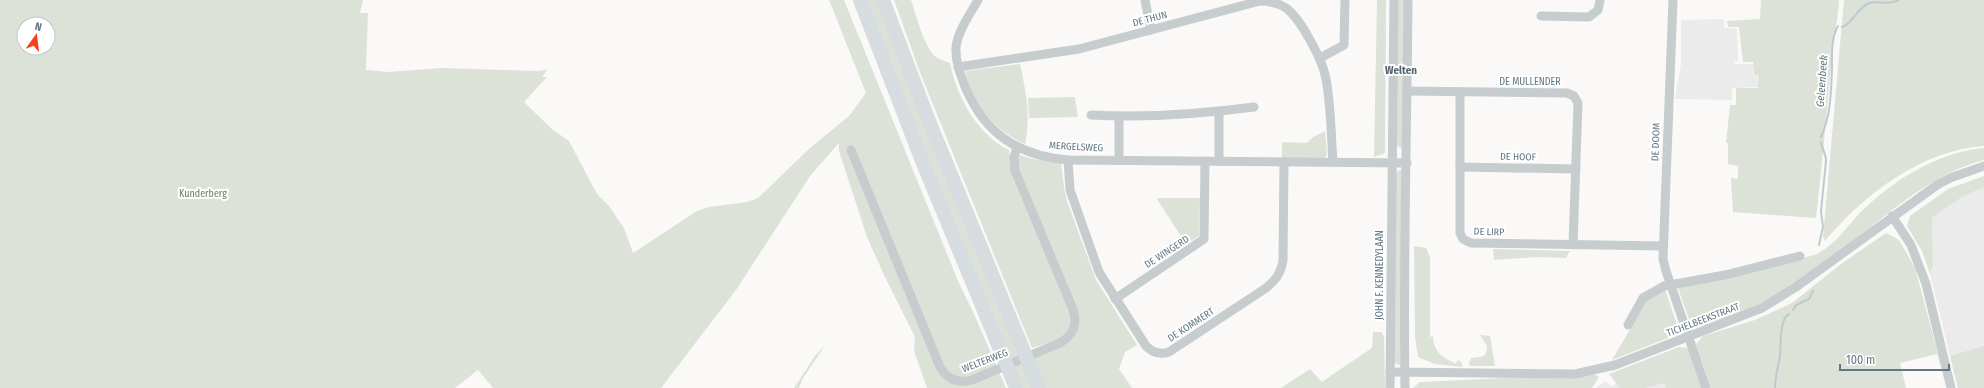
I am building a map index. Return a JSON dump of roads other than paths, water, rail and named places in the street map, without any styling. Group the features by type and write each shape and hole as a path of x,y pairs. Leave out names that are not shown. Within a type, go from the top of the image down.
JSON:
{"highway":[{"path":"856,0 870,26"},
{"path":"860,0 922,161 1016,388"},
{"path":"883,0 935,136 1038,388"}],"street":[{"name":"MERGELSWEG","path":"978,0 959,36 956,47 958,67 967,92 979,113 996,132 1017,147 1036,155 1068,160 1392,163"},
{"path":"1145,0 1151,30"},
{"path":"1320,58 1344,45 1345,0"},
{"name":"JOHN F. KENNEDYLAAN","path":"1390,388 1394,0"},
{"path":"1405,388 1404,276 1407,163 1408,0"},
{"path":"1541,16 1589,17 1598,10 1600,0"},
{"name":"DE DOOM","path":"1673,0 1663,259 1670,284 1706,388"},
{"name":"DE THUN","path":"958,67 1079,49 1260,1 1270,2 1286,8 1295,18 1320,58 1326,79 1333,162"},
{"name":"DE MULLENDER","path":"1407,91 1567,93 1574,96 1578,102 1573,245"},
{"name":"DE LIRP","path":"1460,92 1460,234 1465,241 1471,243 1663,246"},
{"path":"1091,115 1119,116 1219,111 1254,107"},
{"path":"1219,111 1219,161"},
{"path":"1119,116 1119,160"},
{"name":"WELTERWEG","path":"851,150 940,367 947,376 956,381 966,381 1055,345 1065,340 1073,333 1075,327 1075,316 1016,171 1014,157 1017,147"},
{"name":"DE KOMMERT","path":"1068,160 1070,190 1099,272 1115,300 1148,348 1158,353 1166,353 1189,340 1274,282 1279,274 1283,260 1284,162"},
{"name":"DE WINGERD","path":"1115,300 1204,239 1206,161"},
{"path":"1392,163 1407,163"},
{"name":"TICHELBEEKSTRAAT","path":"1390,372 1575,374 1615,365 1688,338 1767,306 1796,287 1892,216 1950,178 1984,166"},
{"name":"DE HOOF","path":"1460,167 1576,169"},
{"path":"1892,216 1910,245 1926,284 1951,388"},
{"path":"1628,325 1643,298 1670,284 1725,275 1800,256"}],"waterway":[{"name":"Geleenbeek","path":"1842,27 1846,26 1861,9 1869,3 1892,3 1899,0"},
{"name":"Geleenbeek","path":"1821,137 1829,112 1832,47 1838,26"},
{"name":"Geleenbeek","path":"1819,245 1823,227 1821,211 1826,161 1821,142"},
{"name":"Geleenbeek","path":"1793,310 1796,305 1809,299 1813,291"},
{"name":"Geleenbeek","path":"1775,388 1780,356 1782,327 1786,317 1789,314"}],"district":[{"name":"Welten","path":"1401,70"}],"park label":[{"name":"Kunderberg","path":"203,194"}]}
